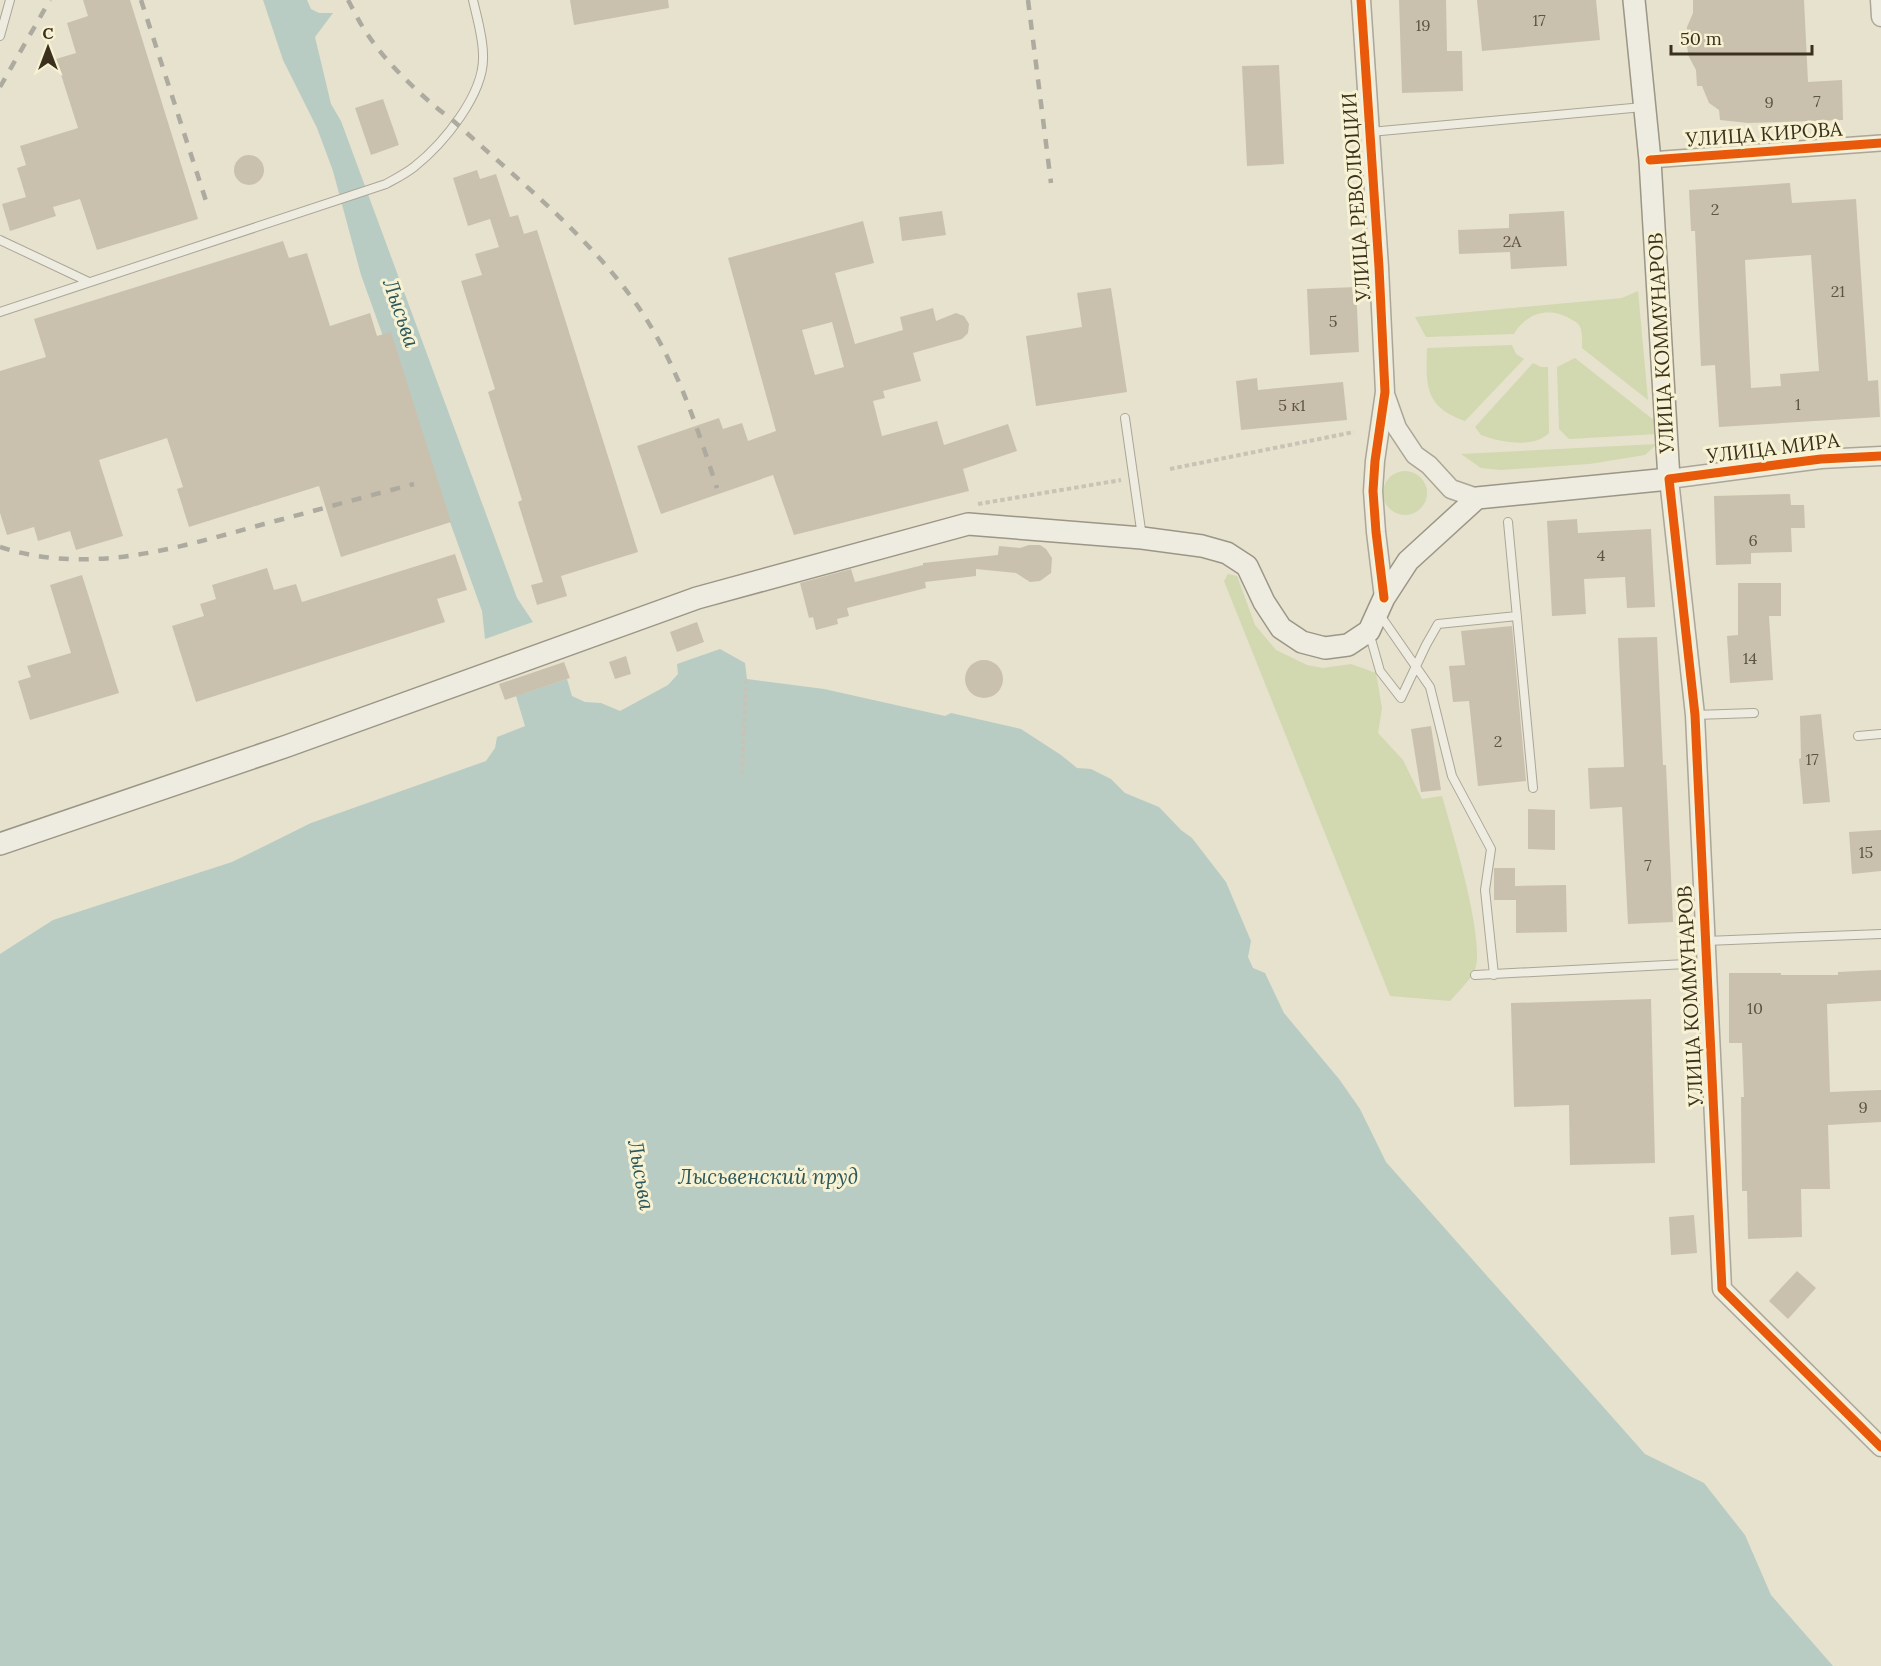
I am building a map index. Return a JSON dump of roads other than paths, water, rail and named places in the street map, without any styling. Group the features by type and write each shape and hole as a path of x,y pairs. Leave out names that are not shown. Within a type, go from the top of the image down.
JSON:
{"main road":[{"name":"УЛИЦА КОММУНАРОВ","path":"1634,0 1650,160 1669,479"},
{"name":"УЛИЦА МИРА","path":"1477,498 1669,479"},
{"path":"0,844 287,747 697,598 968,524 1142,538 1202,546 1227,553 1247,566 1264,602 1281,628 1302,642 1325,648 1348,645 1377,614 1408,561 1477,498"}],"street":[{"name":"УЛИЦА РЕВОЛЮЦИИ","path":"1360,0 1385,393"},
{"path":"1880,0 1881,17"},
{"name":"УЛИЦА КИРОВА","path":"1650,160 1881,143"},
{"path":"1385,393 1397,428 1415,454 1429,465 1451,489 1477,498"},
{"path":"1377,614 1373,491 1385,393"},
{"name":"УЛИЦА МИРА","path":"1669,479 1821,459 1881,456"},
{"name":"УЛИЦА КОММУНАРОВ","path":"1669,479 1695,715 1722,1289 1881,1447"}],"lane":[{"path":"0,36 10,0"},
{"path":"0,312 386,184 413,168 456,123 481,79 483,55 473,0"},
{"path":"1370,132 1644,107"},
{"path":"0,240 89,282"},
{"path":"1125,418 1142,538"},
{"path":"1508,522 1533,788"},
{"path":"1377,614 1380,671 1401,698 1438,624 1517,616"},
{"path":"1377,614 1430,687 1452,776 1491,849 1485,890 1494,975"},
{"path":"1695,715 1754,713"},
{"path":"1858,735 1881,734"},
{"path":"1706,941 1881,934"},
{"path":"1475,975 1707,963"}],"water":[{"name":"Лысьва","path":"263,0 307,0 311,9 319,13 333,13 315,37 331,104 341,121 517,598 533,622 485,639 482,611 361,275 333,171 317,128 283,60"},
{"name":"Лысьвенский пруд","path":"720,649 745,663 747,679 824,689 945,716 951,713 1021,729 1077,768 1091,769 1111,779 1125,793 1159,807 1192,838 1226,882 1251,941 1248,957 1253,968 1265,973 1284,1013 1339,1079 1360,1109 1386,1162 1645,1454 1704,1483 1745,1535 1771,1595 1833,1666 0,1666 0,954 53,920 232,862 311,823 486,761 495,748 497,737 525,726 516,696 567,679 572,696 585,702 601,703 620,711 668,685 678,674 677,664"}],"railway":[{"path":"0,87 50,0"},
{"path":"141,0 206,201"},
{"path":"348,0 373,42 399,73 569,227 629,294 645,316 670,363 691,412 717,488"},
{"path":"1028,0 1051,183"},
{"path":"0,547 33,555 67,559 100,559 133,555 199,542 414,484"}]}
